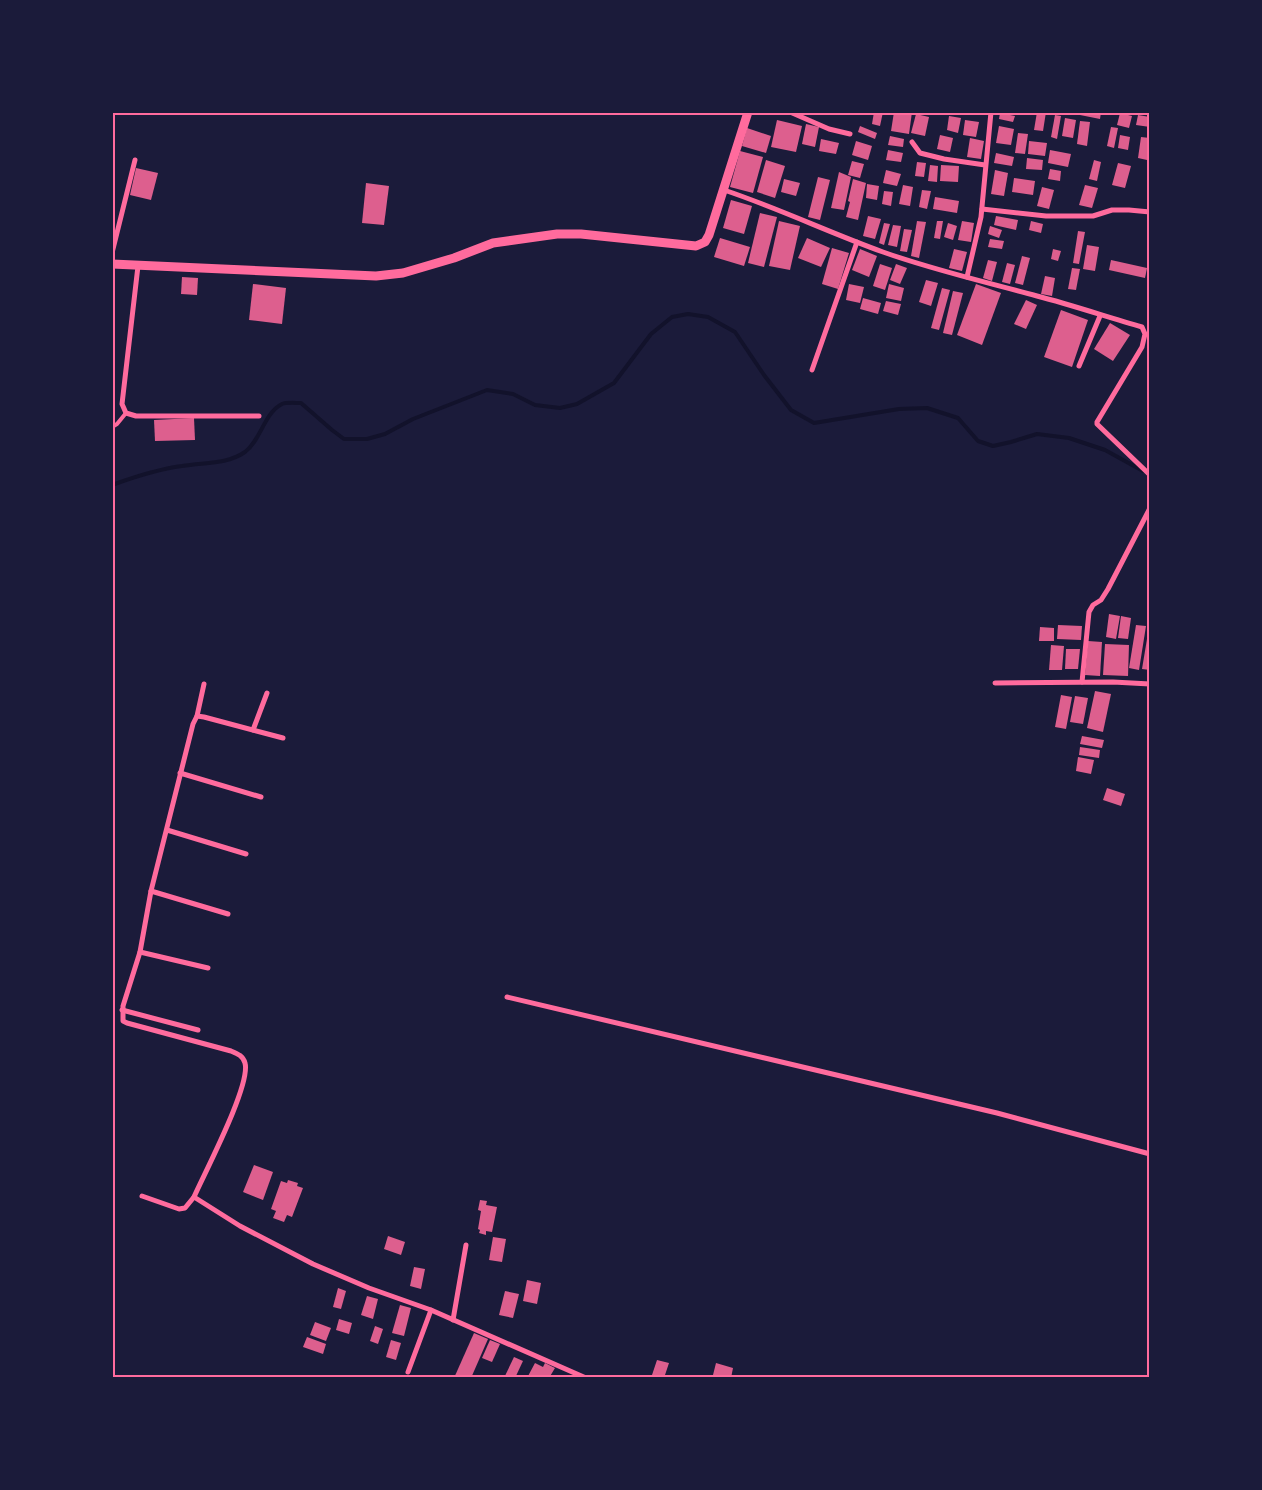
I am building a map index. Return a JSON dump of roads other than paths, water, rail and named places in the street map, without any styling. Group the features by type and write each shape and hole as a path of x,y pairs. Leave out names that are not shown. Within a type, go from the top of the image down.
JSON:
{"street":[{"path":"112,264 376,276 403,273 454,258 493,243 556,234 581,234 696,246 705,242 709,235 748,112"},
{"path":"790,112 829,129 850,134"},
{"path":"967,277 982,209 991,112"},
{"path":"912,142 920,153 944,159 985,165"},
{"path":"112,253 135,160"},
{"path":"724,190 758,201 923,266 1060,302 1100,316 1142,327 1145,334 1142,347 1098,418 1097,424 1150,475"},
{"path":"982,209 1046,216 1087,216 1112,210 1150,212"},
{"path":"812,370 858,242"},
{"path":"138,266 122,404 126,413 136,416 259,416"},
{"path":"1079,366 1100,316"},
{"path":"1082,682 1088,612 1093,605 1101,600 1108,589 1150,508"},
{"path":"995,684 1082,682 1150,684"},
{"path":"142,1196 179,1209 185,1208 194,1197 240,1097 245,1078 245,1064 241,1056 231,1051 123,1021 122,1010 140,952 151,891 204,684"},
{"path":"253,730 267,693"},
{"path":"197,716 282,738"},
{"path":"180,773 261,797"},
{"path":"167,830 246,854"},
{"path":"151,891 228,914"},
{"path":"140,952 208,968"},
{"path":"507,998 998,1113 1150,1154"},
{"path":"122,1010 198,1030"},
{"path":"194,1197 240,1226 313,1264 369,1288 432,1310 586,1378"},
{"path":"453,1320 466,1245"},
{"path":"408,1372 432,1310"}],"lane":[{"path":"112,427 126,413"}],"waterway":[{"path":"112,485 164,469 223,461 238,456 250,447 271,414 284,403 301,403 344,439 367,439 385,434 413,419 487,390 513,394 535,405 560,408 577,404 614,383 651,334 672,317 688,314 708,317 735,332 764,375 791,410 814,423 899,409 927,408 958,418 978,441 993,446 1037,434 1069,438 1105,450 1143,471"}]}
